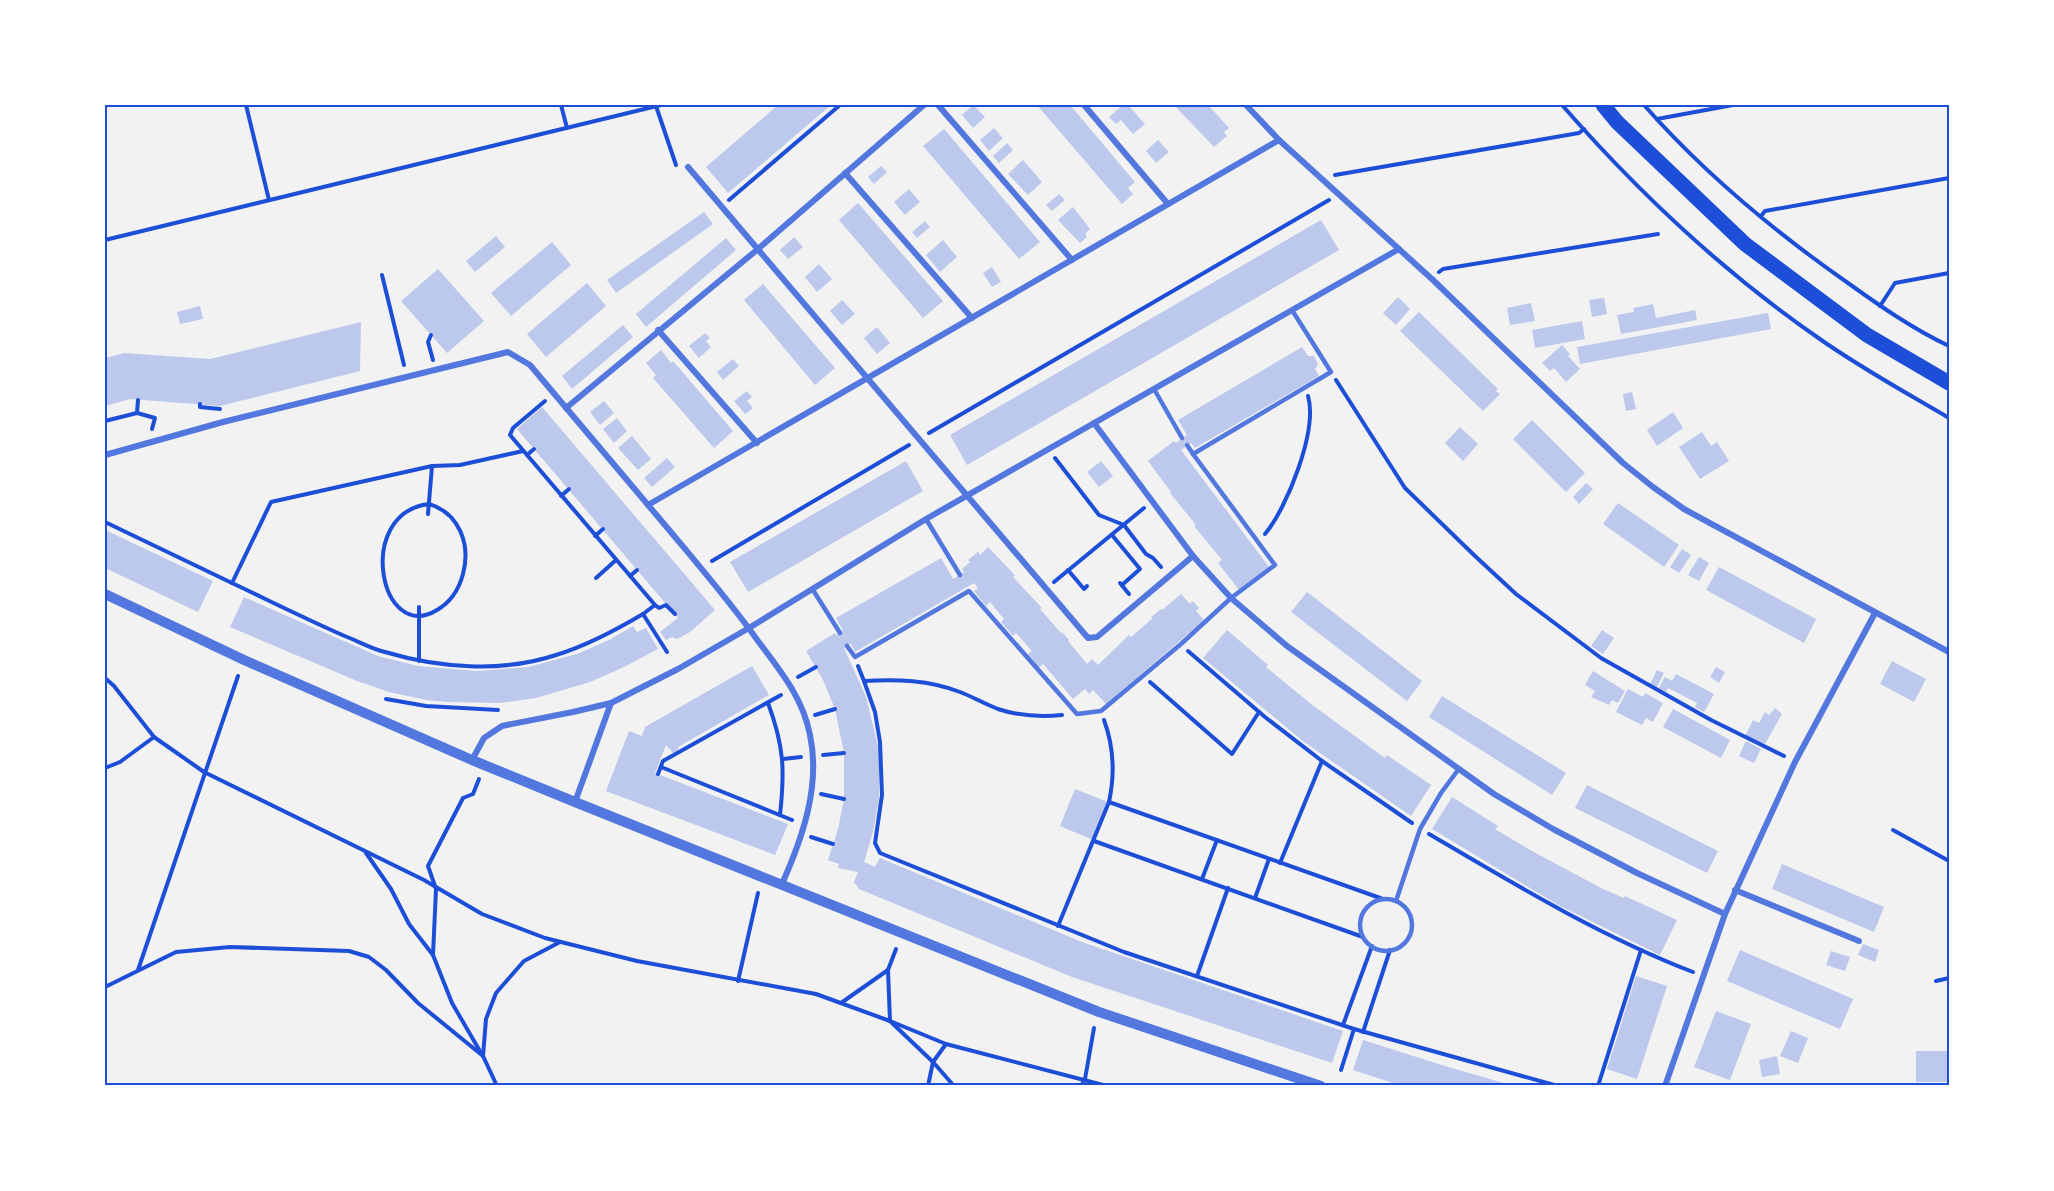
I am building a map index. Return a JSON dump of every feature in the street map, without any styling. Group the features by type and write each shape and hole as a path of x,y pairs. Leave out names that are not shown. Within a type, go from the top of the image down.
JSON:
{"main road":[{"path":"1603,105 1617,122 1745,244 1867,335 1949,383"}],"street":[{"path":"566,408 758,249 924,105"},
{"path":"938,105 1072,260"},
{"path":"1084,105 1168,204"},
{"path":"1246,105 1279,140 1433,280 1623,463 1653,487 1684,508 1949,652"},
{"path":"648,506 1279,140"},
{"path":"688,167 1088,638 1097,638 1193,556"},
{"path":"845,173 972,318"},
{"path":"472,760 484,738 501,726 611,703 678,669 813,590 967,495 1399,249"},
{"path":"658,330 757,443"},
{"path":"105,455 150,441 508,352 530,365 701,567 790,685 806,718 813,756 804,825 798,849 782,884"},
{"path":"1094,423 1193,556 1232,598 1287,646 1458,770 1553,829 1637,873 1725,914"},
{"path":"105,594 244,660 472,760 575,802 1099,1011 1321,1086"},
{"path":"1665,1086 1735,890 1795,762 1875,613"},
{"path":"575,802 611,703"},
{"path":"1735,890 1859,941"}],"lane":[{"path":"1192,454 1331,372 1293,310"},
{"path":"1154,389 1182,438"},
{"path":"847,646 855,657 968,590 1077,714 1101,711 1232,598 1275,565 1187,446"},
{"path":"926,519 960,575"},
{"path":"813,590 840,633"},
{"path":"1396,901 1420,829 1441,793 1458,770"},
{"path":"1383,899 1396,901 1408,912 1412,928 1405,943 1390,950 1372,946 1363,937 1360,923 1362,916 1370,905 1383,899"}],"path":[{"path":"246,105 269,200"},
{"path":"561,105 567,128"},
{"path":"722,206 840,105"},
{"path":"1562,105 1655,205 1704,249 1817,337 1949,418"},
{"path":"1644,105 1704,165 1761,216 1821,264 1880,306 1949,346"},
{"path":"1657,119 1732,105"},
{"path":"105,240 658,106 677,168"},
{"path":"1325,183 1333,176 1579,133 1584,129"},
{"path":"1761,216 1765,211 1949,178"},
{"path":"701,567 1338,195"},
{"path":"1433,280 1443,269 1658,234"},
{"path":"1880,306 1895,283 1949,273"},
{"path":"382,275 407,376"},
{"path":"431,335 428,342 435,369"},
{"path":"1331,372 1405,488 1516,594 1601,658 1711,720 1795,762"},
{"path":"1257,541 1275,523 1304,451 1311,407 1306,387"},
{"path":"554,393 513,428 510,435 655,605 659,608 666,605 675,614"},
{"path":"137,413 138,400"},
{"path":"105,421 137,413 154,418 150,441"},
{"path":"527,455 534,449"},
{"path":"1048,449 1099,515 1124,525 1146,554 1153,558 1169,577"},
{"path":"231,583 271,502 432,466 460,465 524,451"},
{"path":"428,514 432,466"},
{"path":"561,496 568,489"},
{"path":"1047,588 1152,502"},
{"path":"429,504 442,509 453,518 462,538 465,560 463,574 453,597 432,613 420,616 404,611 394,603 386,589 383,552 387,537 402,515 411,509 429,504"},
{"path":"105,522 323,627 383,652 419,661 465,666 493,666 525,663 556,656 582,645 655,605"},
{"path":"596,536 603,529"},
{"path":"1112,535 1140,569 1122,585"},
{"path":"596,578 616,560"},
{"path":"630,576 637,570"},
{"path":"1068,570 1084,589 1087,586"},
{"path":"419,607 419,661"},
{"path":"642,614 667,652"},
{"path":"855,657 875,712 882,763 882,795 875,843 879,853 1124,952 1363,1032 1558,1086"},
{"path":"658,774 663,761 768,703 816,667"},
{"path":"138,971 238,676"},
{"path":"1143,676 1232,754 1259,712"},
{"path":"105,678 114,686 154,737 204,772 424,880 482,914 545,939 637,961 816,994 946,1044 1107,1086"},
{"path":"864,681 901,679 935,684 960,692 1000,710 1037,717 1077,714"},
{"path":"386,699 426,706 498,710"},
{"path":"768,703 776,723 783,759 780,815"},
{"path":"806,718 835,709"},
{"path":"1058,926 1094,841 1114,782 1111,738 1101,711"},
{"path":"105,768 120,762 154,737"},
{"path":"1280,862 1322,761"},
{"path":"661,767 804,825"},
{"path":"674,780 676,774"},
{"path":"433,955 436,889 428,866 463,798 473,794 479,779"},
{"path":"717,797 719,791"},
{"path":"810,792 844,799"},
{"path":"1109,802 1383,899"},
{"path":"761,814 763,808"},
{"path":"1893,830 1949,861"},
{"path":"802,833 833,844"},
{"path":"1202,879 1217,840"},
{"path":"1094,841 1363,937"},
{"path":"364,851 391,889 409,924 433,955 452,1003 483,1056 497,1086"},
{"path":"1255,898 1269,859"},
{"path":"1197,976 1228,888"},
{"path":"738,981 758,893"},
{"path":"483,1056 486,1019 496,993 524,961 560,942"},
{"path":"1343,1025 1372,946"},
{"path":"105,987 176,952 230,947 349,951 369,957 386,970 418,1003 483,1056"},
{"path":"896,948 888,970 890,1021 933,1062 954,1086"},
{"path":"1363,1032 1390,950"},
{"path":"1598,1086 1641,950"},
{"path":"840,1003 888,970"},
{"path":"1936,981 1949,978"},
{"path":"1081,1086 1085,1079 1094,1028"},
{"path":"1341,1070 1354,1029"},
{"path":"928,1086 933,1062 946,1044"}],"building":[{"path":"778,105 831,105 728,193 706,167"},
{"path":"973,105 985,117 973,128 962,115"},
{"path":"1037,105 1070,105 1135,182 1128,188 1133,194 1122,204"},
{"path":"1123,105 1128,105 1145,124 1133,134 1121,120 1116,124 1109,117"},
{"path":"1174,105 1208,105 1229,128 1224,132 1227,136 1214,147"},
{"path":"994,128 1003,138 989,151 980,140"},
{"path":"944,129 1040,242 1019,259 923,146"},
{"path":"1158,140 1169,152 1156,163 1146,151"},
{"path":"1007,143 1013,150 999,163 993,156"},
{"path":"1023,160 1042,182 1028,195 1008,174"},
{"path":"881,166 887,172 874,184 868,177"},
{"path":"909,189 920,202 905,215 894,202"},
{"path":"1059,194 1065,200 1052,211 1046,205"},
{"path":"858,203 943,301 923,318 839,220"},
{"path":"1073,207 1090,229 1085,234 1087,237 1080,243 1058,220"},
{"path":"704,212 713,224 616,293 607,280"},
{"path":"1321,220 1339,250 967,465 950,435"},
{"path":"925,221 930,227 917,238 912,232"},
{"path":"496,236 505,247 475,272 466,261"},
{"path":"794,237 803,247 788,259 780,250"},
{"path":"726,238 736,250 646,327 636,314"},
{"path":"943,240 957,257 940,272 926,255"},
{"path":"552,242 571,265 511,316 491,293"},
{"path":"819,264 832,279 817,292 805,277"},
{"path":"992,267 1001,282 992,287 983,273"},
{"path":"438,269 484,321 447,353 401,301"},
{"path":"587,283 606,306 546,357 527,334"},
{"path":"763,284 835,368 815,385 744,300"},
{"path":"1398,297 1410,309 1396,325 1383,313"},
{"path":"1604,298 1607,314 1592,317 1589,300"},
{"path":"842,300 855,314 842,325 830,311"},
{"path":"1531,303 1535,321 1510,325 1507,308"},
{"path":"1653,304 1656,318 1695,310 1697,320 1621,334 1617,315 1634,312 1633,308"},
{"path":"200,306 203,319 180,324 177,312"},
{"path":"1419,312 1498,389 1496,391 1500,394 1483,411 1400,331"},
{"path":"1768,313 1771,329 1580,364 1577,347"},
{"path":"1582,321 1585,339 1535,348 1532,330"},
{"path":"361,322 360,371 220,406 130,399 105,406 105,358 124,353 210,359"},
{"path":"623,325 633,337 572,389 562,376"},
{"path":"877,327 890,343 877,354 864,338"},
{"path":"705,333 710,338 706,341 711,347 699,358 689,346"},
{"path":"1562,345 1580,369 1566,382 1554,368 1550,371 1542,363"},
{"path":"1302,347 1308,356 1314,356 1318,364 1315,369 1319,376 1195,448 1191,443 1181,450 1269,567 1239,590 1218,563 1222,560 1194,526 1196,525 1148,461 1174,441 1176,443 1187,435 1178,420"},
{"path":"661,350 733,431 714,448 653,378 656,375 646,363"},
{"path":"733,359 739,366 723,380 717,372"},
{"path":"747,391 752,397 747,401 753,408 745,414 734,401"},
{"path":"1632,392 1636,409 1626,411 1623,394"},
{"path":"604,401 614,413 600,425 590,412"},
{"path":"542,407 715,610 690,632 677,639 672,637 666,640 660,632 678,618 517,429"},
{"path":"1673,412 1683,428 1657,446 1647,430"},
{"path":"617,418 627,431 614,443 603,429"},
{"path":"1532,420 1585,473 1566,492 1513,439"},
{"path":"1460,427 1478,444 1463,461 1445,443"},
{"path":"1702,432 1711,446 1717,442 1729,461 1700,479 1679,447"},
{"path":"632,436 651,459 638,470 618,448"},
{"path":"667,458 675,467 652,487 644,478"},
{"path":"906,461 923,491 748,592 730,562"},
{"path":"1101,461 1113,476 1099,487 1087,472"},
{"path":"1586,483 1593,489 1579,504 1573,497"},
{"path":"1618,503 1679,545 1664,567 1603,524"},
{"path":"105,530 213,581 198,612 105,568"},
{"path":"988,547 1011,571 1015,576 1013,577 1042,608 1040,609 1069,640 1087,664 1092,659 1098,665 1129,635 1131,637 1153,618 1151,617 1181,594 1190,604 1193,601 1199,608 1196,611 1204,620 1106,704 1093,690 1089,694 1085,689 1073,699 1043,664 1039,668 1028,654 1032,651 1016,633 1013,636 1001,622 1004,619 990,602 986,606 974,591 978,588 974,583 855,652 851,644 844,648 866,697 879,750 879,799 873,832 864,862 875,867 880,858 1082,942 1343,1031 1332,1063 1072,977 859,889 854,882 858,872 838,868 839,864 828,860 838,829 844,799 844,753 835,709 823,680 806,651 835,633 836,635 843,631 836,618 941,558 953,579 964,572 962,569 970,562 968,560 978,552 980,555"},
{"path":"1682,549 1691,555 1679,573 1670,567"},
{"path":"1699,557 1709,563 1699,581 1688,575"},
{"path":"1719,567 1816,619 1804,643 1706,590"},
{"path":"1307,592 1422,681 1407,701 1291,612"},
{"path":"244,597 378,656 418,666 477,671 528,667 577,654 633,626 637,632 646,628 658,649 590,682 536,698 500,703 426,700 389,692 357,681 230,627"},
{"path":"1227,630 1268,665 1266,667 1311,704 1385,758 1387,755 1431,785 1411,816 1304,742 1203,658"},
{"path":"1602,630 1614,638 1603,654 1591,646"},
{"path":"1892,661 1926,679 1914,702 1880,684"},
{"path":"752,666 769,695 678,747 678,750 673,753 666,745 655,773 788,824 775,855 606,791 629,731 642,736 645,727"},
{"path":"1716,667 1725,672 1719,683 1710,677"},
{"path":"1657,670 1664,673 1657,687 1650,684"},
{"path":"1593,671 1625,691 1618,703 1612,700 1609,705 1591,697 1595,691 1585,685"},
{"path":"1676,674 1714,694 1704,712 1695,707 1697,703 1668,688 1666,692 1659,688 1665,677 1672,681"},
{"path":"1628,689 1643,697 1645,693 1663,703 1653,722 1646,718 1642,725 1616,712"},
{"path":"1442,696 1566,773 1552,795 1429,717"},
{"path":"1775,708 1782,714 1765,744 1745,736 1753,720 1759,723 1765,712 1769,715"},
{"path":"1673,709 1730,740 1721,758 1663,727"},
{"path":"1746,741 1761,749 1754,763 1739,756"},
{"path":"1587,785 1718,851 1707,873 1575,808"},
{"path":"1075,789 1108,802 1093,840 1060,826"},
{"path":"1452,797 1498,826 1495,829 1530,850 1601,888 1624,898 1625,896 1677,920 1660,955 1558,905 1432,829"},
{"path":"1782,864 1884,907 1874,932 1772,889"},
{"path":"1863,944 1879,950 1875,962 1858,955"},
{"path":"1740,950 1853,999 1840,1029 1727,981"},
{"path":"1831,951 1850,957 1845,971 1826,965"},
{"path":"1636,976 1667,986 1637,1079 1607,1069"},
{"path":"1716,1011 1751,1024 1730,1080 1694,1067"},
{"path":"1791,1031 1808,1038 1798,1063 1780,1056"},
{"path":"1363,1040 1514,1086 1402,1086 1353,1070"},
{"path":"1916,1051 1949,1051 1949,1082 1916,1082"},
{"path":"1777,1056 1780,1074 1762,1077 1759,1060"}]}
